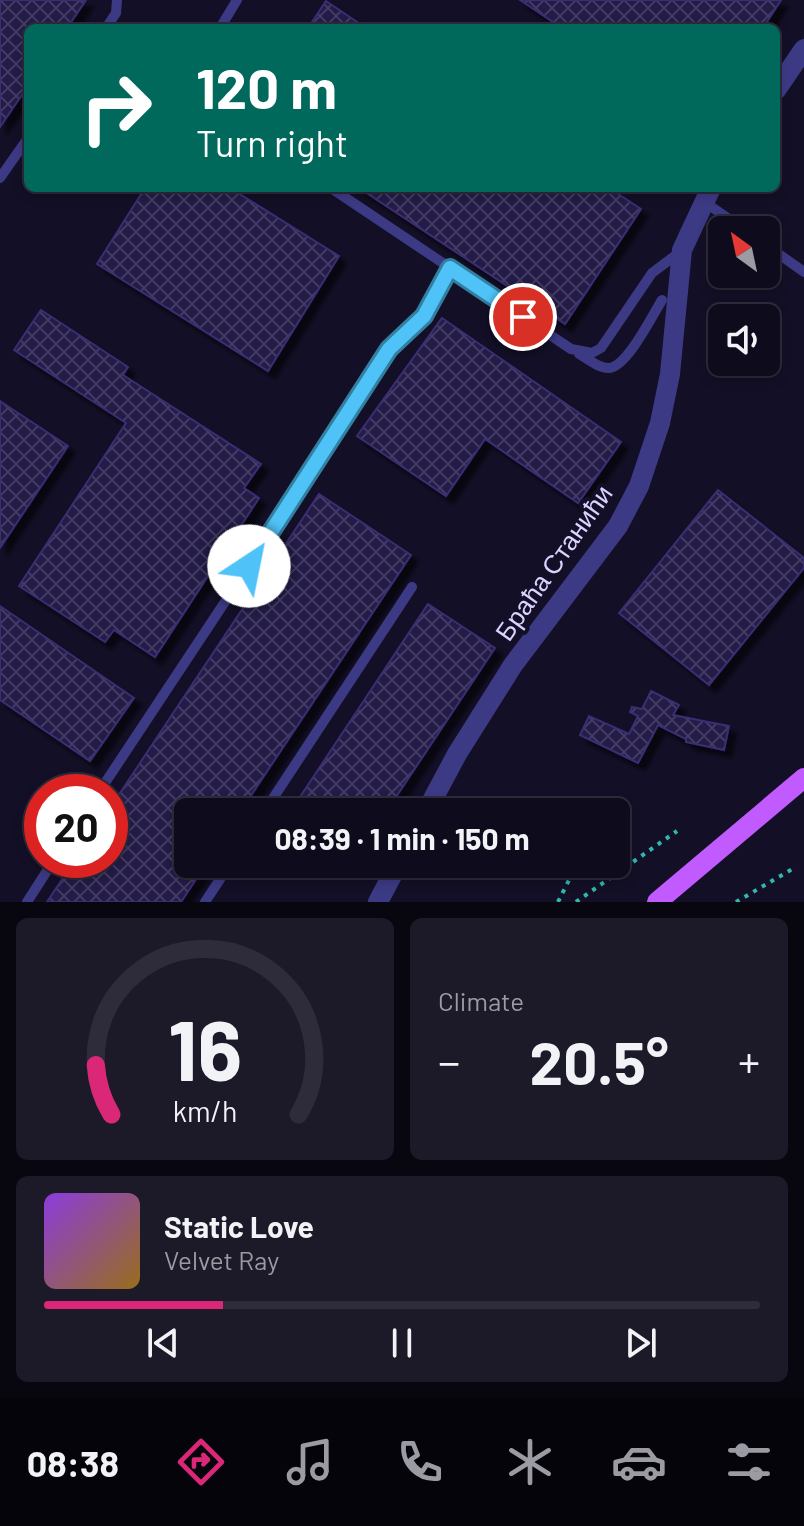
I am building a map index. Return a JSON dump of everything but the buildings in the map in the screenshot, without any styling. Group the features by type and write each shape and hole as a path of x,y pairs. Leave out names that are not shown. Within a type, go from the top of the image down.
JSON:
{"main road":[{"path":"657,902 804,778"}],"street":[{"path":"780,84 804,49"},
{"name":"Браћа Станићи","path":"433,798 513,665 618,526 639,486 660,423 670,374 682,250 707,194"},
{"path":"378,902 391,878"}],"lane":[{"path":"109,24 116,13 117,0"},
{"path":"222,24 237,0"},
{"path":"0,178 24,144"},
{"path":"337,192 604,369 614,368 626,358 662,300"},
{"path":"707,194 730,216"},
{"path":"571,349 592,353 601,348 652,273 682,250"},
{"path":"780,255 804,272"},
{"path":"111,774 389,349 424,316 450,268"},
{"path":"273,798 412,587"},
{"path":"27,902 42,878"},
{"path":"205,902 221,878"}],"path":[{"path":"576,902 677,831"},
{"path":"736,902 794,868"},
{"path":"558,902 570,878"}],"route":[{"path":"249,566 389,349 424,316 450,268 523,317"}]}
